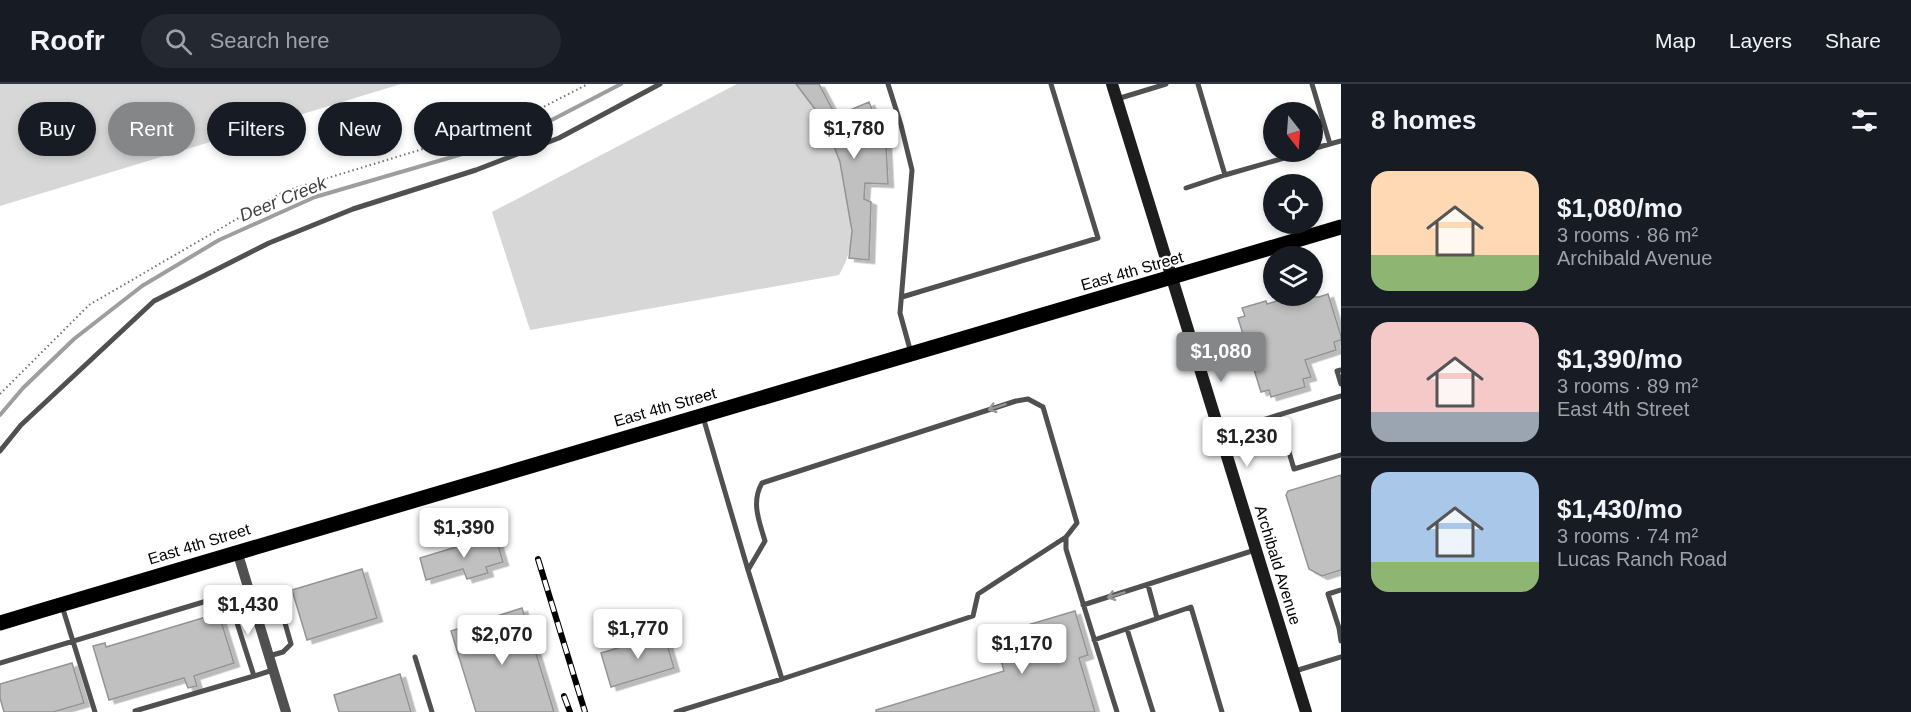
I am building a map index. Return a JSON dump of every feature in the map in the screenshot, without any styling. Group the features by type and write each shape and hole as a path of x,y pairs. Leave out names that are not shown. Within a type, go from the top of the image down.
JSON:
{"main road":[{"name":"Archibald Avenue","path":"1112,84 1306,712"},
{"name":"East 4th Street","path":"0,622 1341,227"}],"street":[{"path":"237,551 286,712"}],"lane":[{"path":"0,451 21,425 154,301 269,243 353,209 476,170 559,138 660,84"},
{"path":"888,84 902,125 912,170 900,313 911,354"},
{"path":"902,297 1098,238 1051,84"},
{"path":"1117,99 1166,84"},
{"path":"1198,84 1225,175"},
{"path":"1312,84 1330,144"},
{"path":"1323,146 1341,141"},
{"path":"1186,188 1270,162"},
{"path":"1341,370 1337,371 1341,384"},
{"path":"1220,433 1341,396"},
{"path":"676,712 974,615 978,594 1066,537 1077,523 1043,406 1029,399 1016,401 762,483 756,493 756,508 765,541 748,570"},
{"path":"702,415 782,679"},
{"path":"1278,415 1294,469 1341,455"},
{"path":"1066,537 1066,549 1117,712"},
{"path":"1083,605 1256,550"},
{"path":"1148,585 1157,618"},
{"path":"1341,590 1328,594 1340,628 1341,641"},
{"path":"0,663 220,597 229,598 254,676"},
{"path":"255,609 273,603 278,605 291,644 283,652 269,656"},
{"path":"62,604 95,712"},
{"path":"1094,640 1191,607 1222,712"},
{"path":"1126,629 1153,712"},
{"path":"415,657 432,712"},
{"path":"1293,671 1341,657"},
{"path":"135,711 273,670"}],"path":[{"path":"0,394 89,305 285,191 518,120 588,84"}],"shaded area":[{"path":"0,84 401,84 342,102 318,102 318,109 306,113 306,102 207,102 207,143 195,147 195,102 108,102 108,156 164,156 0,206"},
{"path":"737,84 796,84 834,142 841,164 851,230 848,256 839,275 530,330 492,212"}],"building":[{"path":"796,84 819,84 836,116 869,102 886,145 888,184 865,183 864,199 871,202 869,260 849,258 852,231 840,162 815,109"},
{"path":"1328,294 1341,336 1341,340 1334,342 1336,350 1305,360 1311,377 1303,379 1305,387 1271,397 1269,390 1261,392 1238,318 1245,316 1242,308 1263,302 1263,306 1323,306 1323,296"},
{"path":"1341,475 1341,570 1322,576 1309,569 1286,495 1288,491"},
{"path":"495,535 503,562 486,567 488,573 467,579 463,569 426,580 420,558"},
{"path":"362,569 377,618 307,640 292,590"},
{"path":"222,607 225,616 220,618 234,663 194,676 197,686 188,688 184,678 109,700 93,646 105,643 106,647 206,617 204,612"},
{"path":"522,608 554,712 476,712 451,631"},
{"path":"1075,611 1088,655 1079,658 1095,712 876,712 876,710 1004,671 994,635"},
{"path":"664,634 674,668 611,687 601,653"},
{"path":"72,663 84,703 53,712 4,712 0,698 0,684"},
{"path":"400,674 411,712 339,712 334,695"}],"waterway":[{"name":"Deer Creek","path":"0,415 23,388 74,339 142,286 219,240 315,197 517,138 621,84"}],"railway":[{"path":"538,559 585,712"},
{"path":"564,696 570,712"}]}
